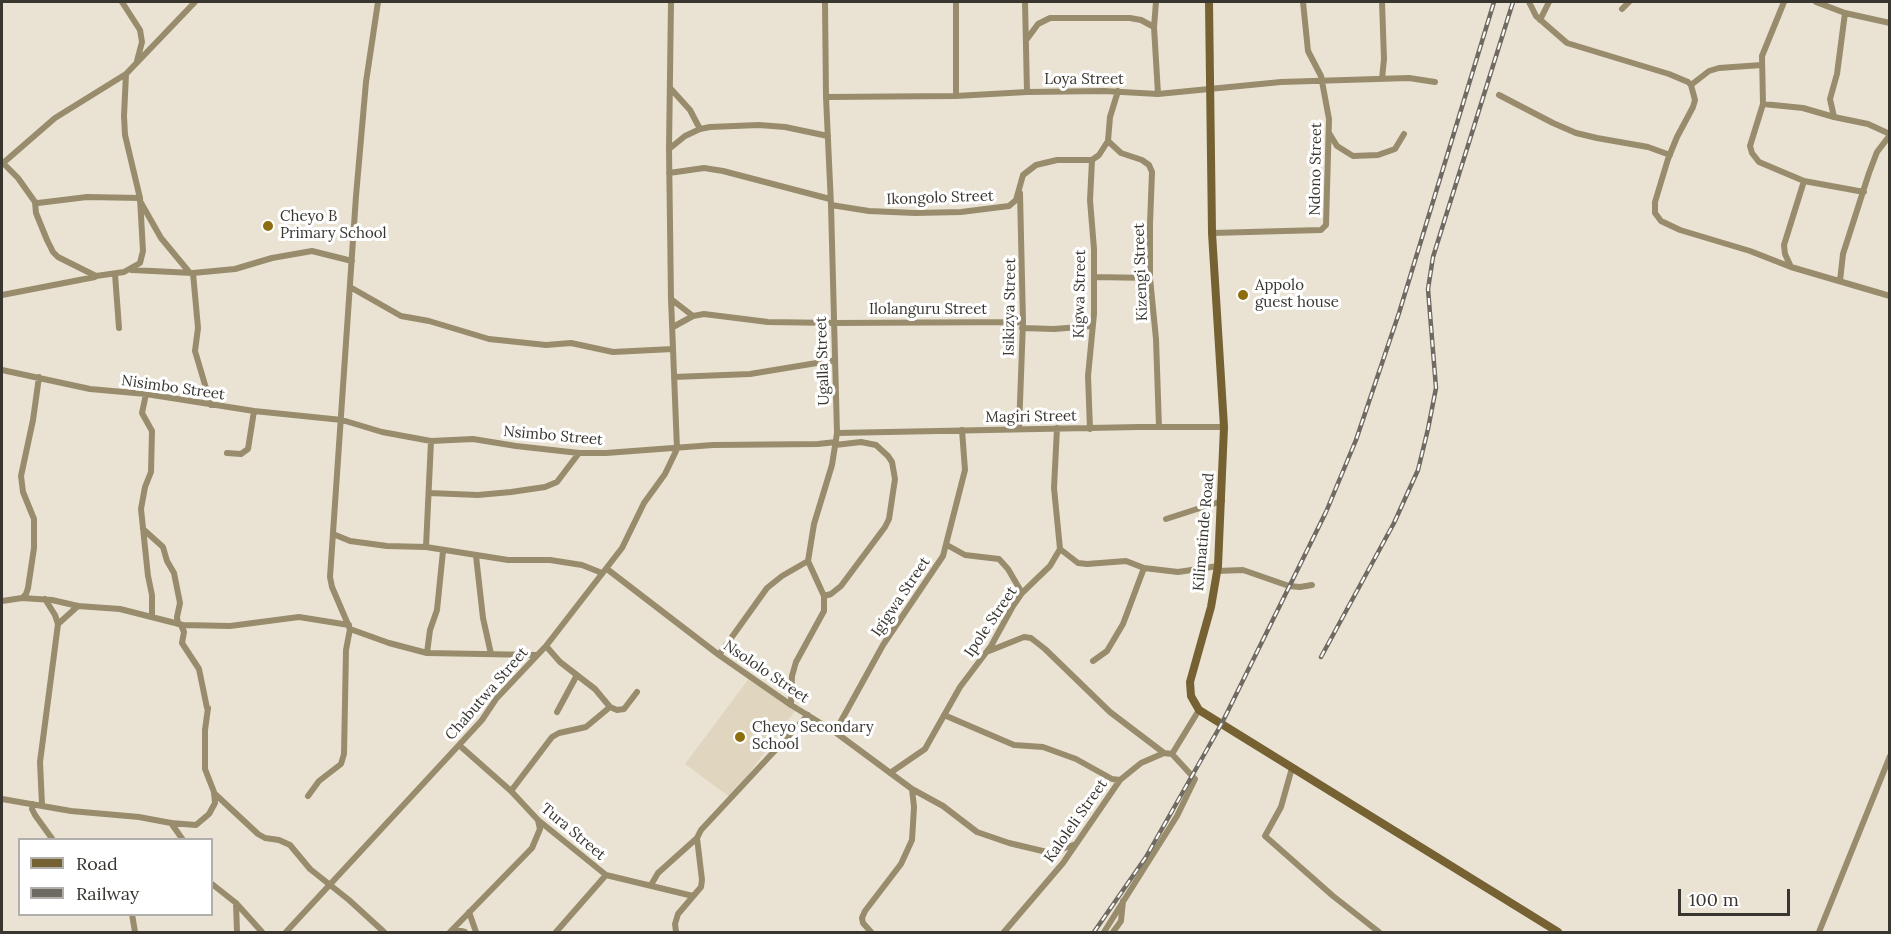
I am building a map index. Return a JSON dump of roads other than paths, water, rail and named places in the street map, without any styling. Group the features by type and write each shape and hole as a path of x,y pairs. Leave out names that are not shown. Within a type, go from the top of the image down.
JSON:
{"main road":[{"name":"Kilimatinde Road","path":"1199,710 1191,696 1190,681 1211,607 1217,568 1224,427 1212,233 1209,2"},
{"path":"1199,710 1558,933"}],"street":[{"path":"122,2 140,30 142,42 136,64"},
{"path":"96,276 58,257 53,252 36,213 34,202 18,178 2,164 56,118 126,74 195,2"},
{"path":"308,796 320,781 341,764 344,754 346,650 350,627 332,587 330,577 366,82 378,2"},
{"path":"671,2 669,173 677,449"},
{"name":"Ugalla Street","path":"808,561 814,524 829,475 837,433 825,2"},
{"path":"956,2 956,96"},
{"path":"1025,2 1026,92"},
{"path":"1156,2 1154,27 1158,94"},
{"name":"Ndono Street","path":"1212,233 1325,228 1328,219 1329,119 1321,76 1308,51 1303,2"},
{"path":"1382,2 1384,68 1382,79"},
{"path":"1529,2 1540,20 1567,43 1669,74 1688,82 1691,86 1695,99 1693,107 1670,155 1655,202 1657,218 1680,230 1750,250 1791,267 1890,296"},
{"path":"1540,20 1549,2"},
{"path":"1622,9 1629,2"},
{"path":"1784,2 1762,56 1763,104 1750,146 1752,153 1760,162 1804,181 1864,192"},
{"path":"1816,2 1845,13 1890,23"},
{"path":"1834,117 1830,99 1837,74 1845,13"},
{"path":"1027,39 1038,24 1050,18 1130,18 1141,20 1154,27"},
{"path":"1691,86 1709,71 1719,68 1762,65"},
{"path":"126,74 125,135 140,199 142,259 131,270"},
{"name":"Loya Street","path":"826,97 1118,91 1158,94 1270,83 1382,79 1422,79 1435,82"},
{"path":"670,88 690,110 700,129"},
{"path":"1092,160 1108,141 1110,117 1118,91"},
{"path":"1498,96 1576,133 1648,147 1670,155"},
{"path":"1763,104 1803,108 1868,124 1890,134 1877,152 1843,254 1840,281"},
{"path":"669,149 685,136 700,129 732,126 785,127 828,136"},
{"path":"1329,133 1337,146 1353,156 1378,154 1395,149 1404,134"},
{"name":"Kizengi Street","path":"1108,141 1121,153 1142,160 1149,165 1152,172 1150,278 1156,339 1159,427"},
{"name":"Ikongolo Street","path":"831,202 869,211 915,213 1001,208 1010,206 1016,200 1023,175 1036,165 1057,160 1092,160"},
{"name":"Kigwa Street","path":"1090,429 1088,376 1094,277 1090,200 1092,160"},
{"path":"669,173 704,168 723,171 831,202"},
{"path":"1791,267 1784,245 1804,181"},
{"name":"Isikizya Street","path":"1019,185 1022,204 1019,429"},
{"path":"34,202 87,197 140,199"},
{"path":"140,199 161,238 192,273 198,311 195,351 212,405"},
{"path":"2,295 131,270 192,273 235,268 312,251 352,261"},
{"path":"115,274 119,328"},
{"path":"1094,277 1150,278"},
{"path":"350,286 401,316 429,321 489,339 546,345 571,343 590,345 613,352 673,350"},
{"path":"671,299 693,316 673,327"},
{"name":"Ilolanguru Street","path":"693,316 719,314 768,322 1022,325 1054,329 1092,326"},
{"path":"674,377 731,376 835,360"},
{"name":"Nisimbo Street","path":"2,370 90,389 146,394 254,411 342,420"},
{"path":"22,598 28,588 35,532 34,519 23,492 21,476 39,377"},
{"path":"146,394 142,412 152,431 151,472 141,509 152,595 152,617"},
{"path":"227,453 241,454 248,449 254,411"},
{"name":"Nsimbo Street","path":"342,420 382,432 431,441 473,438 516,446 579,453 677,449 713,445 861,442 876,445 892,462 895,479 889,519 841,586 831,594 824,596"},
{"name":"Magiri Street","path":"837,433 1224,427"},
{"path":"1057,428 1054,489 1060,549 1078,563 1126,561 1144,568 1178,572 1217,568 1243,570 1289,586 1312,585"},
{"name":"Igigwa Street","path":"835,732 883,645 940,563 964,470 962,430"},
{"path":"426,547 431,441"},
{"name":"Chabutwa Street","path":"286,933 482,720 496,699 546,646 622,548 644,503 665,474 677,449"},
{"path":"429,494 478,495 545,487 557,482 579,453"},
{"path":"1166,519 1221,501"},
{"path":"2,799 42,804 71,811 148,818 191,826 199,823 209,814 214,803 214,792 206,769 207,708 199,669 182,643 184,632 177,616 180,603 174,573 163,547 142,529"},
{"name":"Nsololo Street","path":"333,534 358,543 426,547 508,560 550,560 605,571 719,655 791,705 835,732 912,789 943,806 977,832 1009,843 1051,852 1076,844"},
{"path":"946,545 965,555 999,559 1008,569 1022,593"},
{"name":"Ipole Street","path":"890,773 925,748 960,687 987,652 1012,606 1050,566 1060,549"},
{"path":"427,653 430,630 437,610 443,551"},
{"path":"476,556 483,618 491,654"},
{"path":"719,655 767,588 808,561 824,596 824,611 796,662 792,676 791,705"},
{"path":"1092,661 1107,651 1123,624 1144,568"},
{"path":"2,601 22,598 45,599 78,606 120,609 180,624 230,626 299,618 350,627 389,643 427,653 536,655"},
{"path":"42,804 40,762 58,624 45,599"},
{"path":"58,624 78,606"},
{"path":"987,652 1024,637 1031,638 1045,648 1132,731 1168,753 1195,779 1177,816 1104,933"},
{"path":"546,646 560,662 595,689 610,707 617,710 624,709 637,692"},
{"path":"557,712 577,675"},
{"path":"511,791 552,737 559,732 586,727 610,707"},
{"path":"1168,753 1199,710"},
{"path":"651,885 658,873 697,838 709,820 808,715"},
{"path":"944,715 1014,745 1043,747 1076,759 1112,779 1120,780"},
{"name":"Tura Street","path":"459,745 511,791 538,820 606,875 693,896"},
{"name":"Kaloleli Street","path":"1004,933 1063,863 1120,780 1141,763 1168,753"},
{"path":"1819,933 1890,756"},
{"path":"1292,768 1281,807 1265,836 1379,933"},
{"path":"871,933 863,923 862,918 865,911 901,864 912,840 914,807 912,789"},
{"path":"214,792 258,834 291,845 310,869 332,885 384,933"},
{"path":"33,804 32,809 35,815 52,838"},
{"path":"452,931 532,848 540,829 538,820"},
{"path":"171,823 182,838"},
{"path":"185,838 191,826"},
{"path":"676,933 675,924 678,914 699,891 702,880 697,838"},
{"path":"556,933 606,875"},
{"path":"213,885 236,903 262,933"},
{"path":"1113,933 1120,921 1123,900"},
{"path":"236,903 237,933"},
{"path":"469,912 476,933"},
{"path":"452,931 465,933"}],"railway":[{"path":"1094,932 1146,857 1222,723 1326,512 1356,440 1399,313 1494,2"},
{"path":"1321,657 1394,523 1418,470 1436,388 1428,289 1433,257 1513,2"}],"place":[{"name":"Cheyo B Primary School","path":"268,226"},
{"name":"Appolo guest house","path":"1243,295"},
{"name":"Cheyo Secondary School","path":"740,737"}]}
